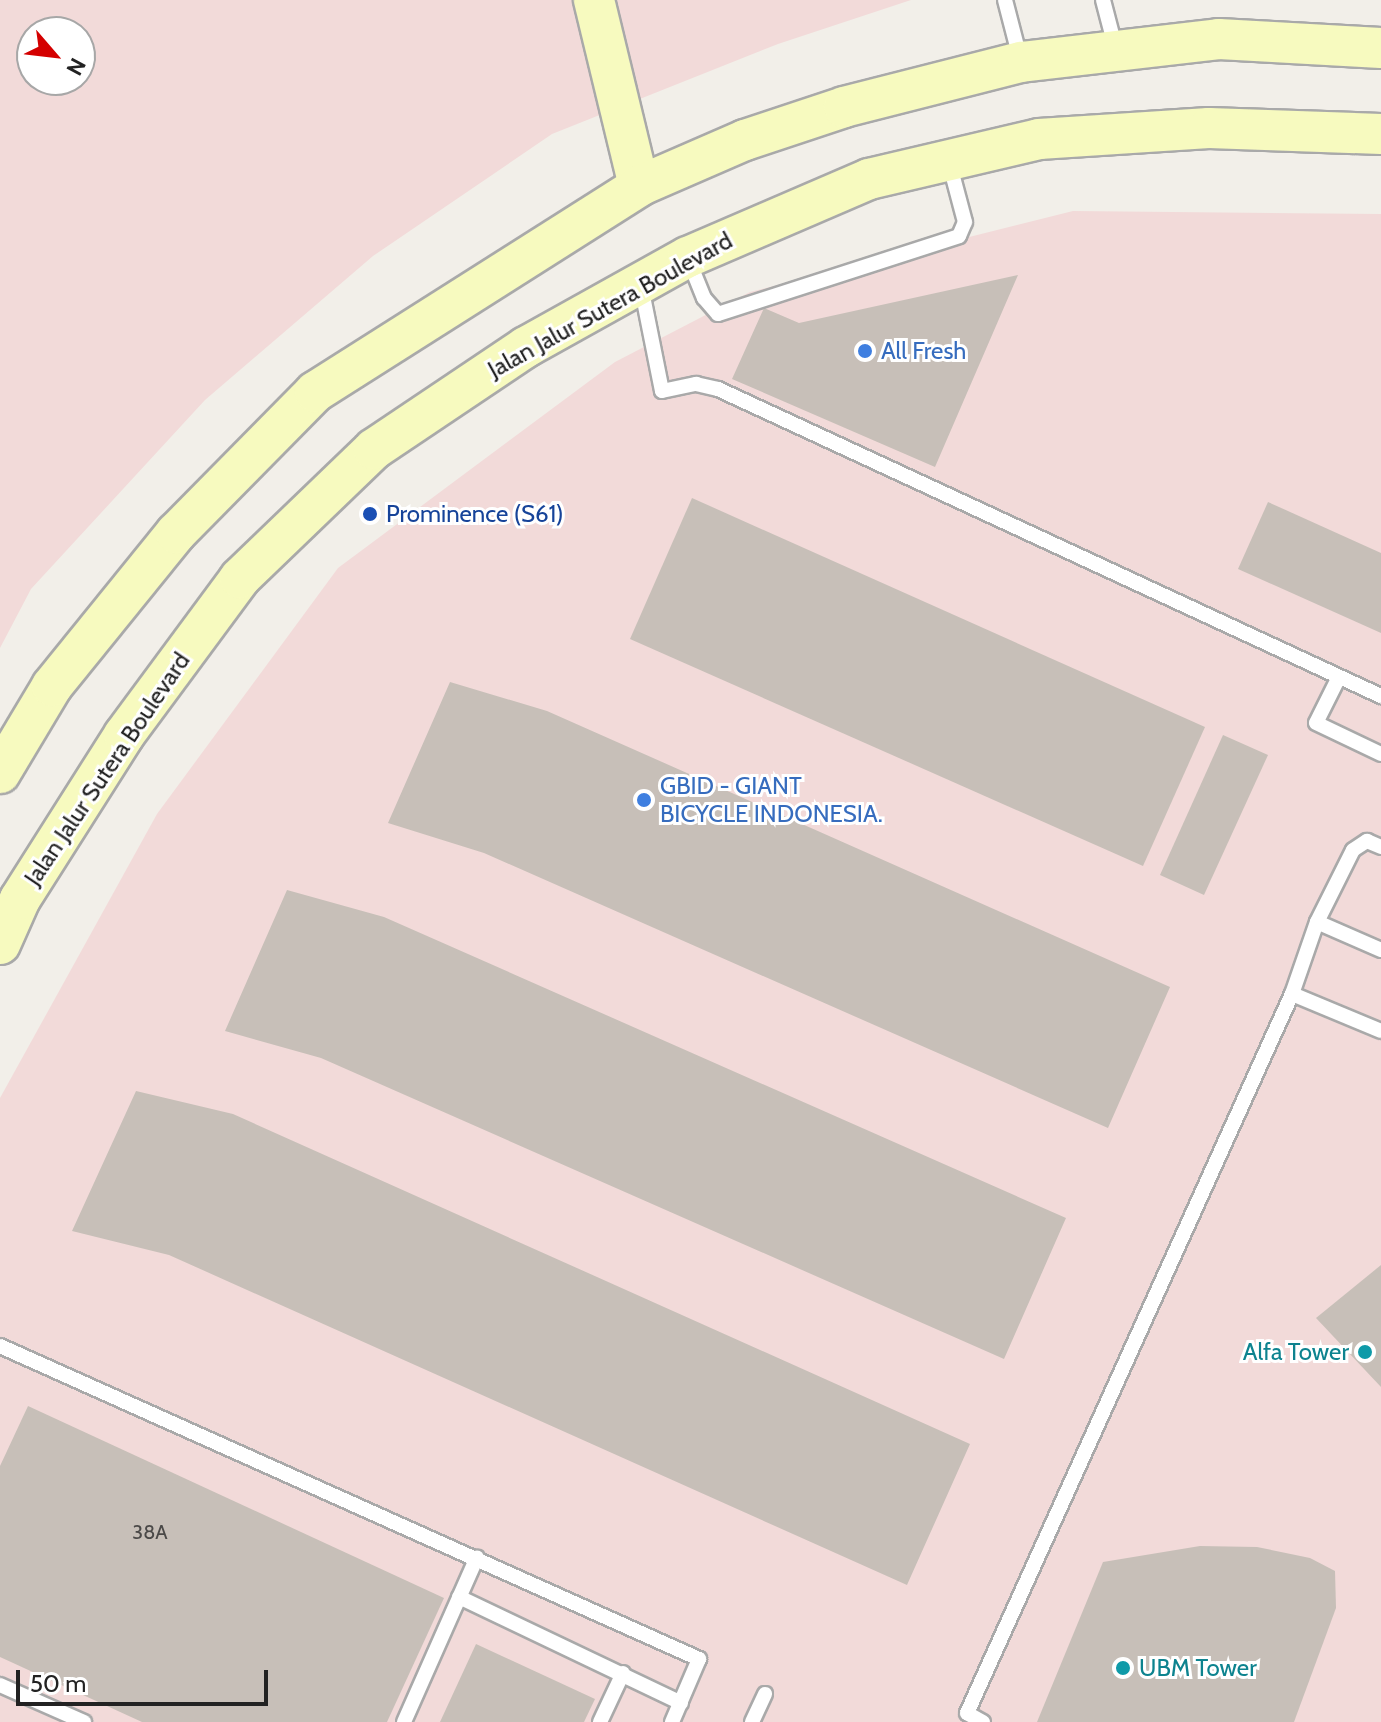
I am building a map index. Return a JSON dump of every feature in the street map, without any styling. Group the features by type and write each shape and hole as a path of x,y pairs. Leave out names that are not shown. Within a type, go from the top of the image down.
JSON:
{"main road":[{"path":"594,0 639,186"},
{"path":"0,773 52,686 176,533 315,392 639,186 745,140 844,107 1021,62 1219,39 1381,48"},
{"name":"Jalan Jalur Sutera Boulevard","path":"0,944 20,899 124,735 240,578 374,449 526,347 688,257 869,179 1039,139 1209,128 1381,134"}],"lane":[{"path":"1005,0 1021,62"},
{"path":"1103,0 1116,51"},
{"path":"688,257 704,298 718,314 959,236 965,222 949,161"},
{"path":"641,283 662,391 696,384 718,389 1381,696"},
{"path":"1339,677 1316,723 1381,754"},
{"path":"983,1722 965,1718 1292,994 1317,922 1353,850 1367,841 1381,847"},
{"path":"1317,922 1381,950"},
{"path":"1292,994 1381,1031"},
{"path":"0,1346 699,1659 672,1722"},
{"path":"404,1722 477,1557"},
{"path":"459,1597 681,1703"},
{"path":"600,1722 623,1673"},
{"path":"0,1685 84,1722"},
{"path":"752,1722 765,1694"}],"shaded area":[{"path":"0,0 911,0 778,44 552,134 373,256 205,400 31,589 0,648"},
{"path":"1073,211 1381,214 1381,1722 0,1722 0,1098 157,814 338,568 615,362 750,292"}],"building":[{"name":"All Fresh","path":"1018,275 935,467 732,379 764,308 799,323"},
{"path":"692,498 1205,727 1143,866 630,639"},
{"path":"1268,502 1381,553 1381,633 1238,569"},
{"path":"450,682 547,711 1170,987 1108,1128 484,853 388,823"},
{"path":"1223,735 1268,755 1204,895 1160,875"},
{"path":"287,890 384,917 1066,1218 1004,1359 321,1058 225,1031"},
{"path":"136,1091 233,1114 970,1444 907,1585 169,1255 72,1231"},
{"name":"Alfa Tower","path":"1381,1265 1381,1387 1316,1318"},
{"path":"28,1406 444,1598 387,1722 142,1722 0,1657 0,1466"},
{"path":"1200,1546 1257,1547 1310,1558 1335,1571 1336,1608 1294,1722 1037,1722 1103,1562"},
{"path":"476,1644 595,1699 584,1722 440,1722"}],"place":[{"name":"All Fresh","path":"865,351"},
{"name":"Prominence (S61)","path":"370,514"},
{"name":"GBID - GIANT BICYCLE INDONESIA.","path":"644,800"},
{"name":"Alfa Tower","path":"1365,1352"},
{"name":"UBM Tower","path":"1123,1668"}]}
